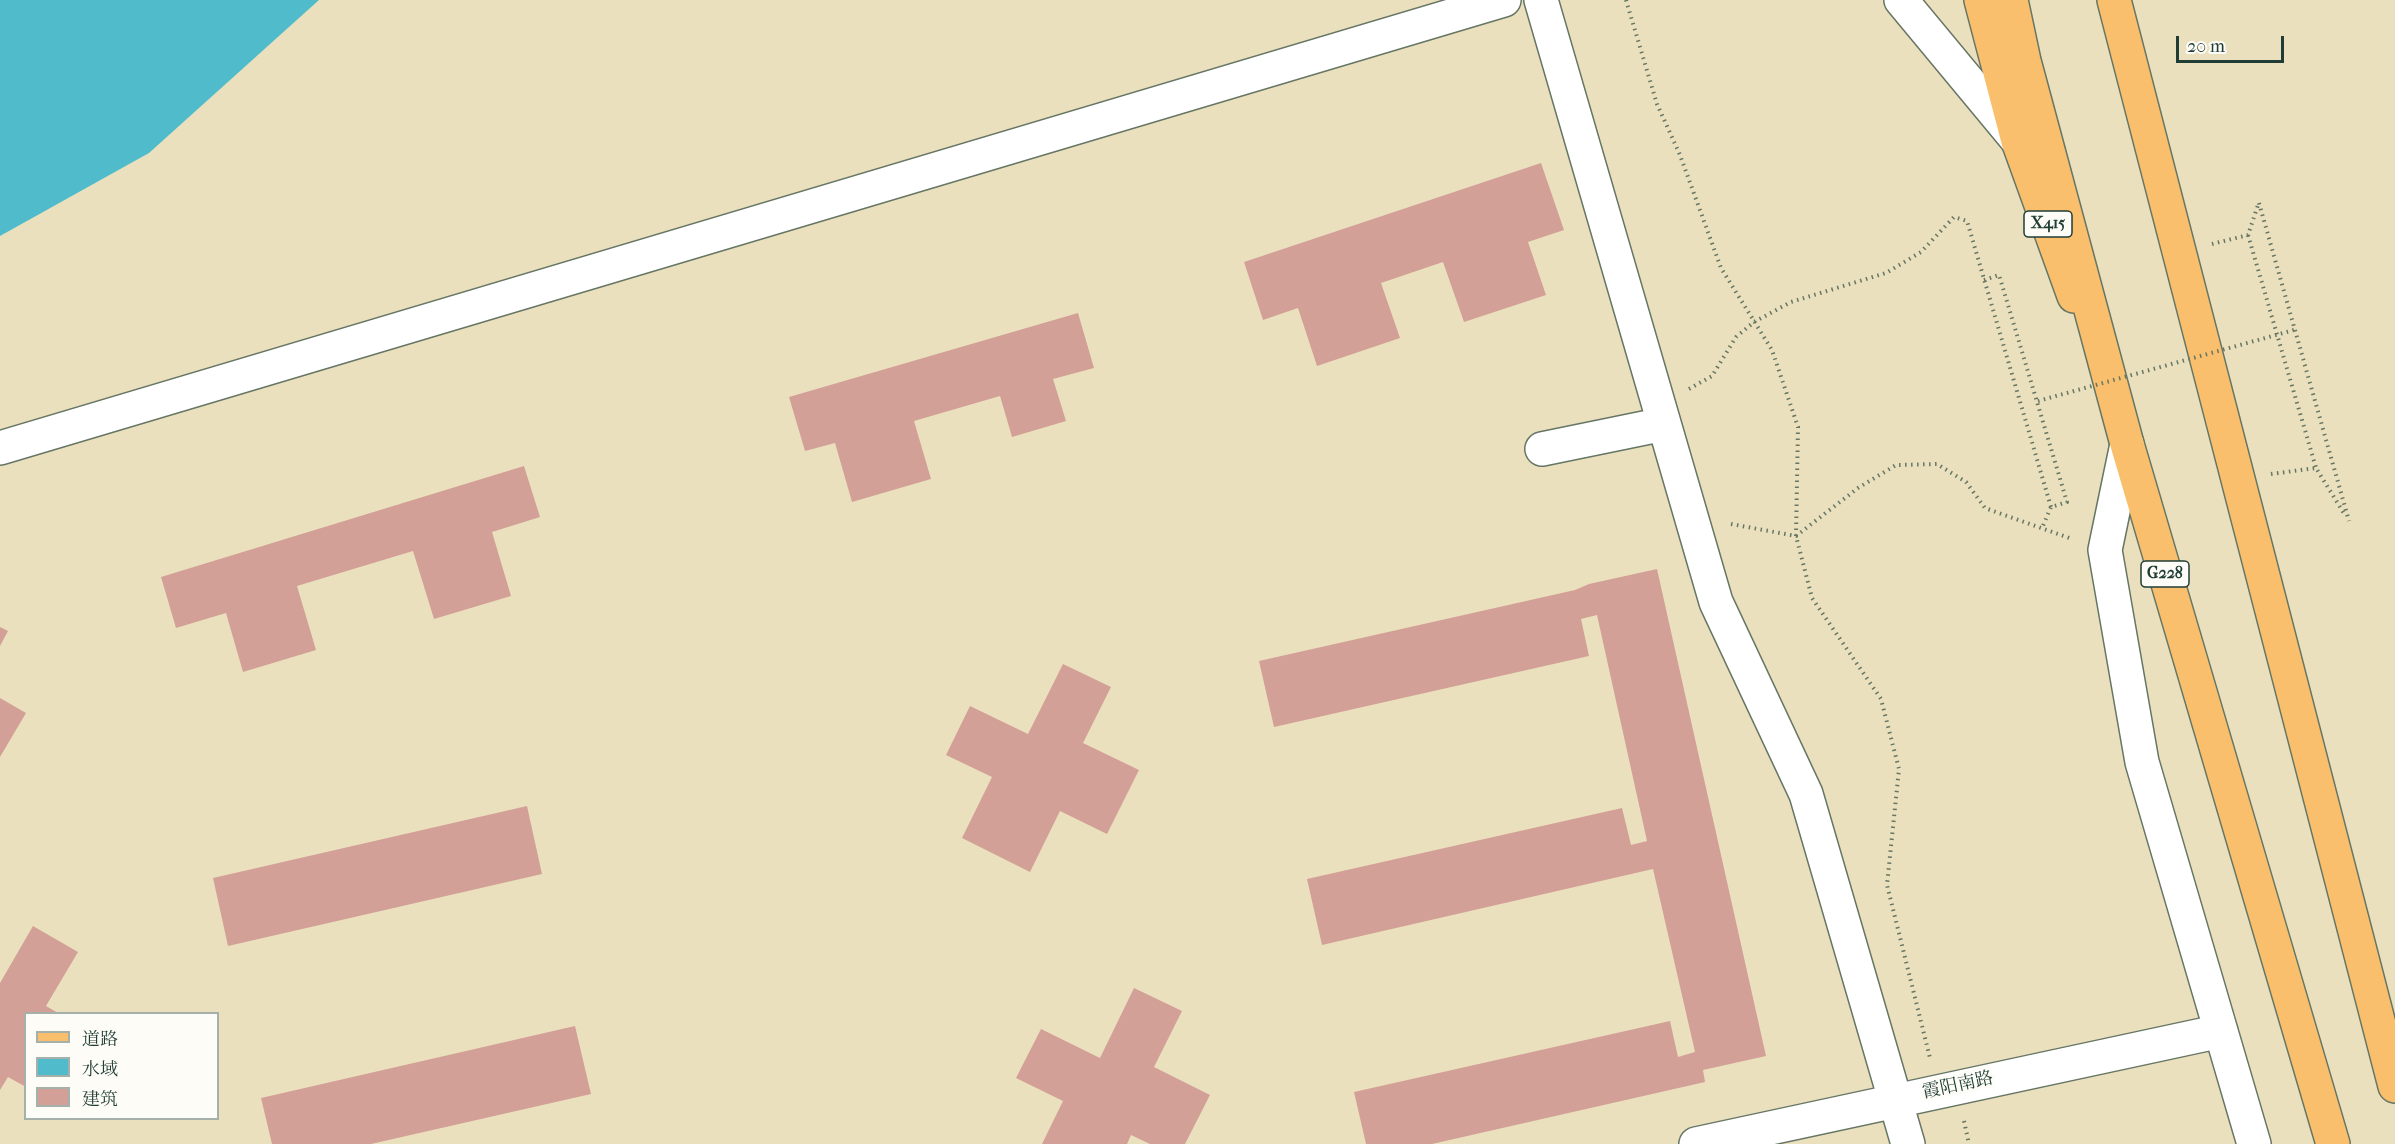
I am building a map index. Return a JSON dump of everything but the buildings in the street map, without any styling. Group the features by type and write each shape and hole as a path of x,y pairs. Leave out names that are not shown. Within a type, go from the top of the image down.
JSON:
{"main road":[{"name":"X415","path":"1981,0 2018,141 2127,444"},
{"name":"G228","path":"2011,0 2024,61 2127,444 2333,1144"},
{"path":"2114,0 2395,1086"}],"street":[{"path":"0,448 1504,0"},
{"path":"1541,0 1716,602 1806,794 1908,1144"},
{"path":"1901,0 2018,141"},
{"path":"1542,449 1661,415"},
{"path":"2127,444 2105,550 2142,762 2254,1144"},
{"name":"霞阳南路","path":"1696,1144 2221,1030"}],"path":[{"path":"1626,0 1657,104 1680,155 1720,268 1772,350 1798,427 1796,536 1812,598 1881,699 1899,769 1887,885 1918,1005 1937,1091"},
{"path":"2259,203 2349,521 2316,468 2248,235 2259,203"},
{"path":"1661,415 1712,376 1736,337 1754,322 1791,302 1886,273 1921,252 1953,217 1967,221 2050,507 2042,528"},
{"path":"2179,252 2248,235"},
{"path":"1984,280 2000,275 2038,401 2067,502 2050,507"},
{"path":"2038,401 2294,330"},
{"path":"1691,517 1796,536 1858,488 1896,465 1937,464 1966,482 1985,508 2105,550"},
{"path":"2238,478 2316,468"}],"water":[{"path":"0,0 319,0 149,153 0,236"}]}
